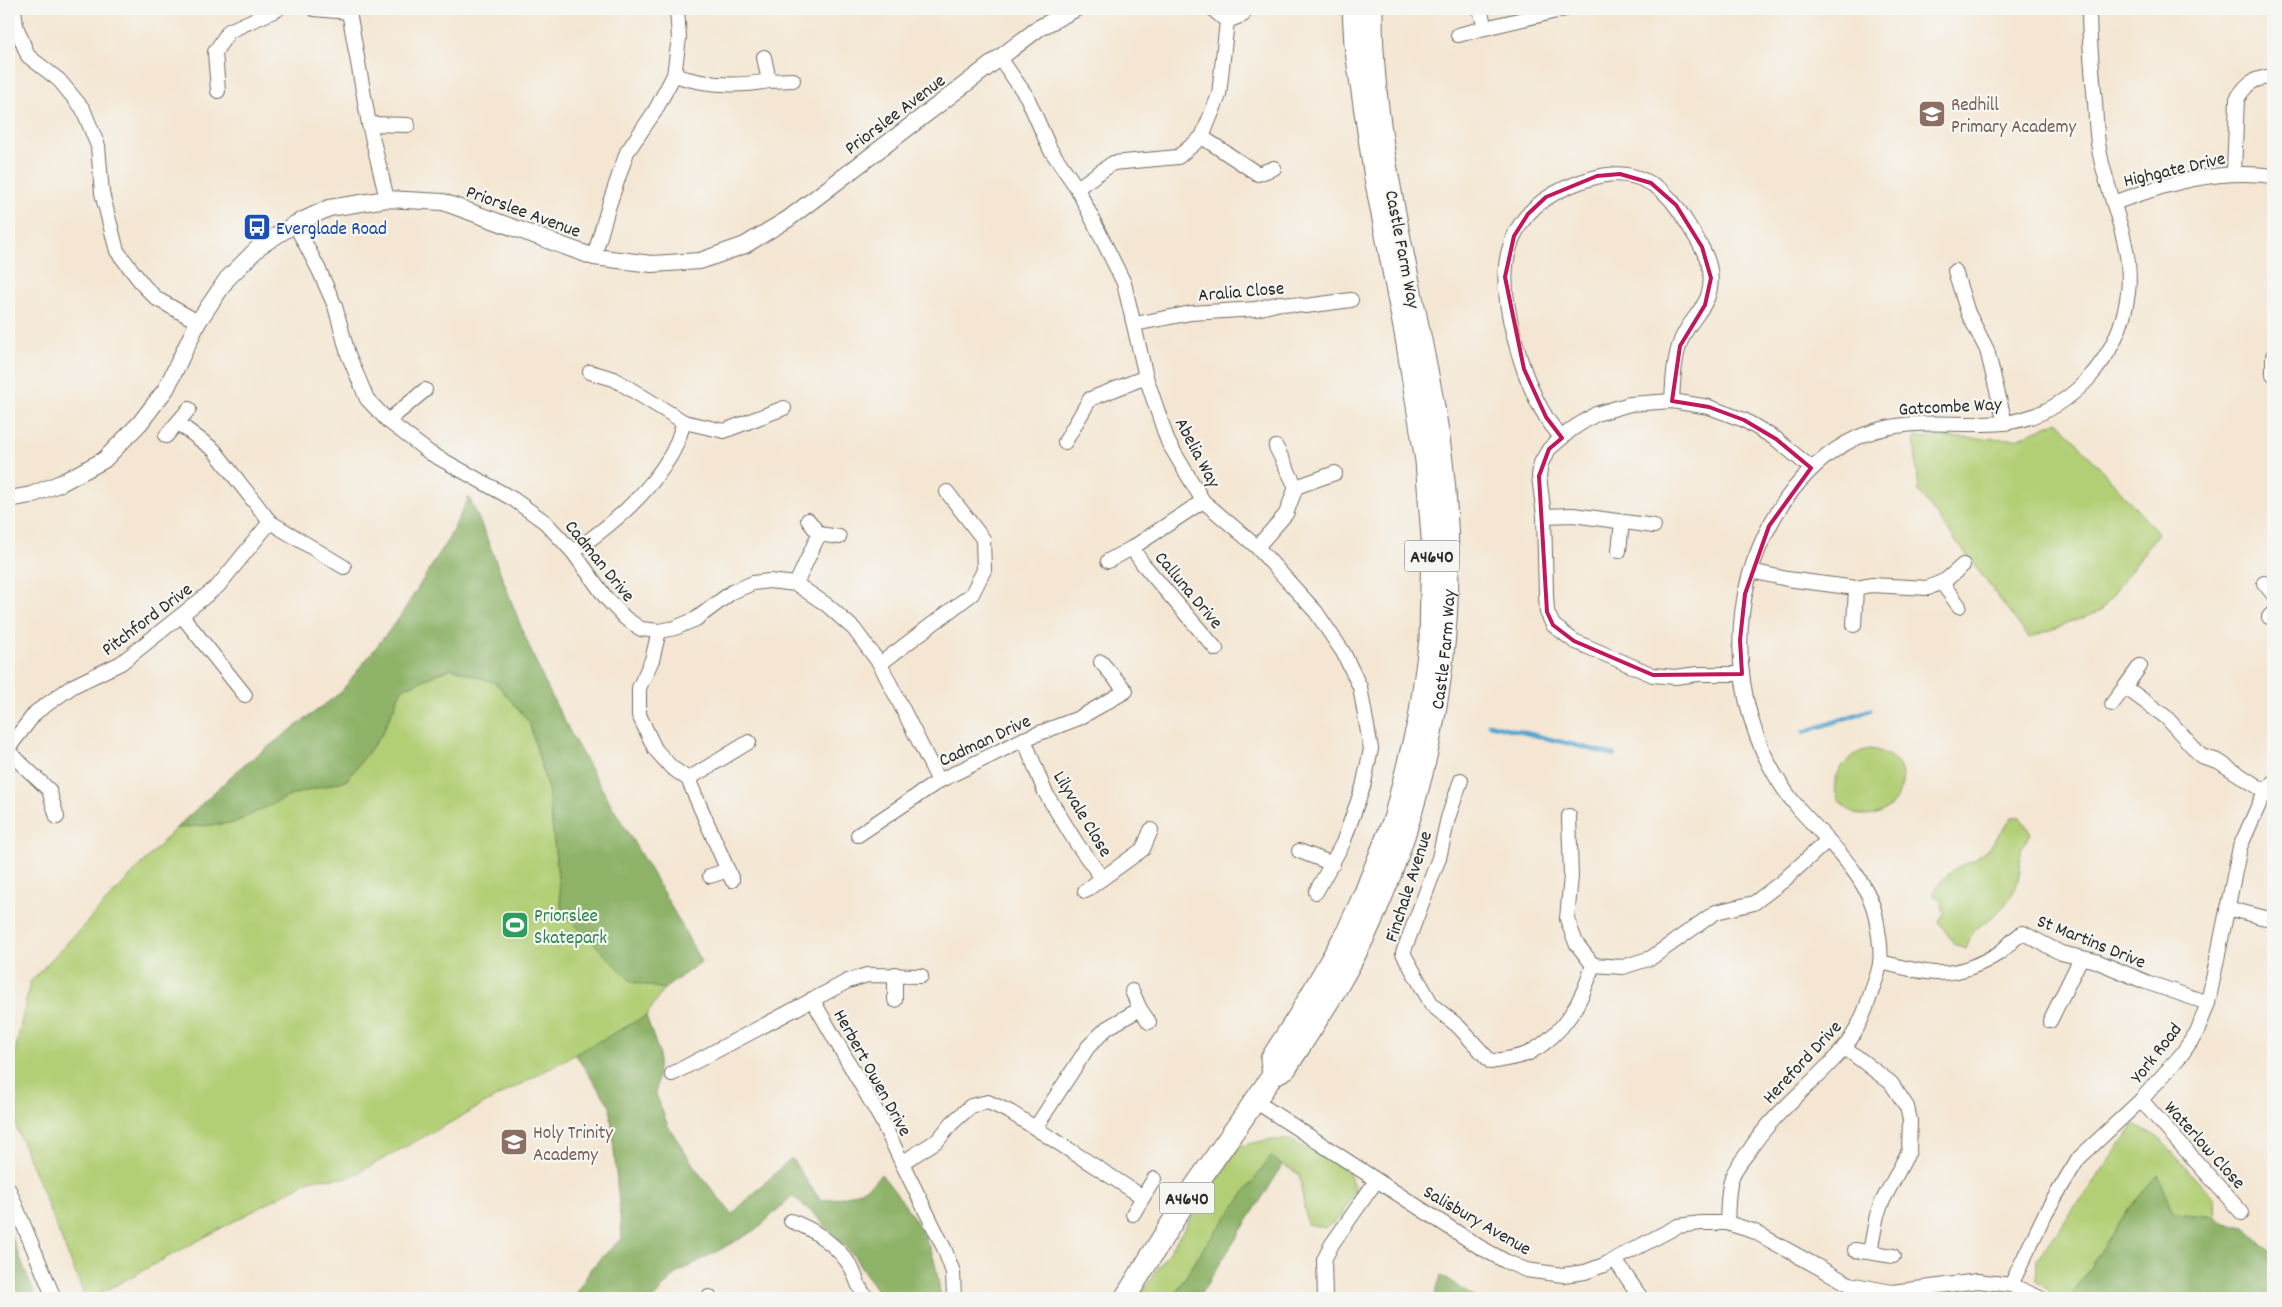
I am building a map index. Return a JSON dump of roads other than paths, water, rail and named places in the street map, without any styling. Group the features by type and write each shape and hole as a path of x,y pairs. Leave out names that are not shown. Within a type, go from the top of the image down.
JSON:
{"main road":[{"name":"Castle Farm Way","path":"1273,1075 1271,1059 1300,1014 1347,932 1394,819 1419,719 1430,640 1432,537 1426,461 1406,338 1375,178 1355,44 1353,9"},
{"name":"Castle Farm Way","path":"1124,1298 1191,1192 1273,1075 1286,1068 1351,962 1374,916 1415,804 1425,768 1442,674 1448,550 1444,491 1435,410 1381,129 1372,9"}],"street":[{"path":"14,9 16,26 28,56 59,80 83,109 98,146 102,194 117,251 156,299 198,322"},
{"path":"218,91 215,52 229,31 278,9"},
{"path":"314,9 350,10 369,124 387,199"},
{"path":"594,257 608,205 627,152 655,111 674,75 679,38 678,9"},
{"name":"Priorslee Avenue","path":"9,500 31,495 61,483 104,460 140,423 166,389 198,322 227,279 260,246 295,224 329,208 387,199 443,202 594,257 652,264 700,261 745,245 788,219 1039,28 1075,9"},
{"path":"1480,9 1485,28"},
{"path":"1458,35 1565,9"},
{"name":"Gatcombe Way","path":"1828,840 1797,807 1775,775 1764,753 1749,709 1742,674 1740,640 1741,617 1751,570 1773,519 1795,486 1811,468 1848,443 1884,428 1937,422 2005,422 2054,407 2089,379 2110,351 2122,325 2128,296 2129,275 2127,251 2099,149 2089,9"},
{"path":"1077,188 1113,163 1178,157 1202,137 1219,95 1222,16 1243,14"},
{"path":"764,57 769,82"},
{"name":"Abelia Way","path":"1000,58 1027,97 1050,149 1077,188 1124,283 1146,377 1168,442 1203,502 1257,547 1316,612 1343,652 1360,687 1371,749 1363,787 1343,843 1316,892"},
{"path":"674,75 692,81 721,85 748,85 793,80"},
{"path":"2234,172 2237,99 2244,88 2253,80 2273,76"},
{"path":"369,124 408,125"},
{"path":"1202,137 1258,174 1274,168"},
{"name":"Highgate Drive","path":"2114,203 2154,189 2234,172 2273,176"},
{"path":"1562,438 1546,417 1524,369 1508,308 1505,277 1506,263 1514,236 1536,205 1559,190 1596,176 1620,174 1632,176 1658,187 1676,205 1702,247 1708,263 1711,278 1709,297 1682,338 1672,382 1672,402"},
{"name":"Cadman Drive","path":"295,224 335,306 348,354 367,399 388,421 430,453 513,499 545,522 573,552 606,598 625,618 641,629 659,631 675,628 696,619 732,592 753,583 769,581 796,584 827,604 854,629 880,664 939,781 1024,739 1079,718 1126,691 1102,662"},
{"path":"1955,271 1968,313 1987,350 2005,422"},
{"name":"Aralia Close","path":"1135,324 1191,313 1256,309 1280,303 1306,306 1351,300"},
{"path":"2273,356 2273,374"},
{"path":"590,372 614,379 684,422 724,430 784,408"},
{"path":"1065,442 1090,399 1146,377"},
{"path":"388,421 425,390"},
{"path":"1742,674 1653,675 1562,634 1553,624 1547,612 1544,516 1539,476 1541,463 1549,449 1562,438 1584,421 1609,408 1644,402 1672,402 1709,407 1744,420 1776,439 1811,468"},
{"path":"166,436 189,409"},
{"path":"573,552 616,522 651,483 672,454 684,422"},
{"path":"178,423 214,450 270,522 344,567"},
{"path":"1257,547 1286,514 1296,487 1276,447"},
{"path":"1296,487 1335,473"},
{"path":"880,664 972,594 984,570 984,539 947,492"},
{"name":"Calluna Drive","path":"1108,561 1132,548 1203,502"},
{"path":"1544,516 1573,515 1654,526"},
{"path":"808,520 819,534 839,537"},
{"name":"Pitchford Drive","path":"9,747 36,712 73,686 122,663 218,586 270,522"},
{"path":"1619,551 1622,522"},
{"path":"796,584 819,534"},
{"name":"Calluna Drive","path":"1132,548 1143,564 1216,649"},
{"path":"1751,570 1787,579 1856,588 1871,585 1928,588 1942,583 1964,565"},
{"path":"1942,583 1959,606"},
{"path":"2264,583 2273,594"},
{"path":"1854,625 1856,588"},
{"path":"182,616 245,695"},
{"path":"659,631 652,660 639,688 639,715 656,749 671,766 688,779 730,875 710,876"},
{"path":"2112,704 2140,666"},
{"path":"2125,687 2166,716 2201,756 2218,761 2270,787"},
{"name":"Lilyvale Close","path":"1024,739 1045,792 1076,844 1102,878"},
{"path":"688,779 749,742"},
{"path":"9,752 49,790 57,817"},
{"name":"Finchale Avenue","path":"1461,780 1448,818 1440,858 1403,953 1432,1005 1458,1026 1491,1062 1527,1054 1554,1035 1574,1011 1586,988 1593,965"},
{"path":"858,835 939,781"},
{"name":"York Road","path":"2011,1284 2046,1212 2078,1159 2141,1100 2182,1054 2197,1032 2208,1003 2240,847 2270,787"},
{"path":"1569,816 1571,876 1567,919 1576,943 1593,965 1623,967 1651,958 1716,912 1754,903 1783,882 1828,840"},
{"name":"Lilyvale Close","path":"1085,891 1143,849 1151,830"},
{"name":"Hereford Drive","path":"1727,1223 1732,1176 1763,1128 1844,1048 1864,1018 1880,962 1876,913 1861,882 1828,840"},
{"path":"1299,851 1333,864"},
{"path":"2227,908 2273,920"},
{"name":"St Martins Drive","path":"1880,962 1941,973 1957,970 1978,965 2001,952 2016,937 2023,933 2061,953 2096,960 2146,982 2208,1003"},
{"path":"2050,1021 2081,958"},
{"path":"895,974 895,1000"},
{"name":"Herbert Owen Drive","path":"672,1074 848,981 868,975 895,974 921,976"},
{"path":"1132,992 1149,1022"},
{"name":"Herbert Owen Drive","path":"812,999 882,1121 944,1248 953,1272 954,1298"},
{"path":"1036,1127 1088,1047 1107,1028 1140,1009"},
{"path":"1844,1048 1891,1083 1907,1107 1910,1120 1909,1152 1877,1215 1870,1252"},
{"name":"Waterlow Close","path":"2141,1100 2242,1214"},
{"path":"902,1163 938,1140 952,1123 971,1106 988,1102 1036,1127 1143,1197"},
{"name":"Salisbury Avenue","path":"1255,1102 1478,1246 1526,1270 1562,1275 1584,1272 1615,1260 1678,1226 1700,1223 1727,1223 1753,1231 1849,1284 1877,1295 1978,1281 2011,1284 2040,1298"},
{"path":"1133,1214 1154,1179"},
{"path":"1325,1298 1324,1260 1332,1244 1376,1181"},
{"path":"9,1190 54,1298"},
{"path":"791,1220 818,1235 844,1256 857,1284 867,1298"},
{"path":"1854,1250 1894,1256"},
{"path":"1615,1260 1641,1298"}],"waterway":[{"path":"1804,732 1870,710"},
{"path":"1489,724 1615,755"}],"place":[{"name":"Redhill Primary Academy","path":"1932,114"},
{"name":"Everglade Road","path":"257,227"},
{"name":"Priorslee Skatepark","path":"515,925"},
{"name":"Holy Trinity Academy","path":"514,1142"}]}
